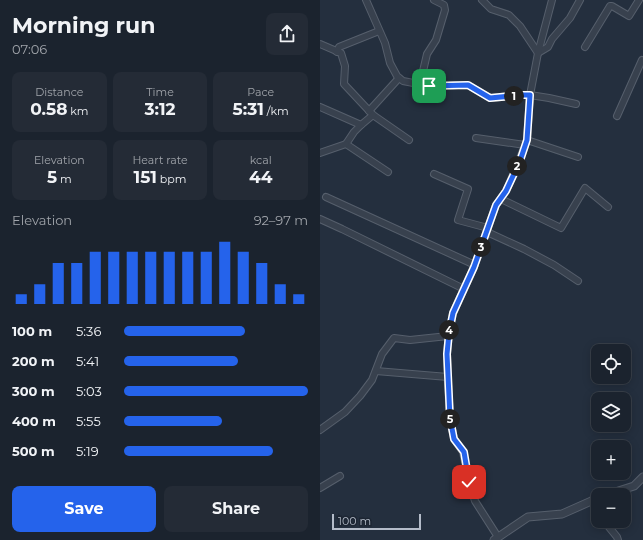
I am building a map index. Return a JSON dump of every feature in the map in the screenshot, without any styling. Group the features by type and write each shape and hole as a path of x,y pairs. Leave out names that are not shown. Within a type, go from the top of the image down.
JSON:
{"street":[{"path":"366,0 384,43 390,63 402,81 429,86 468,85 490,98 530,95 576,104"},
{"path":"420,84 427,54 436,40 445,10 444,5 434,0"},
{"path":"482,0 491,9 509,15 520,26 538,53"},
{"path":"552,0 538,53 530,95 526,142 520,161 506,191 496,205 475,265 453,313 448,336 447,354 450,418 454,439 464,452 469,482 475,501 496,539 528,517 562,514 591,501"},
{"path":"538,53 548,47 552,39 570,18 580,0"},
{"path":"585,47 610,6 629,16 639,0"},
{"path":"338,52 339,48 379,30"},
{"path":"320,44 341,54 345,66 344,84 371,113 410,140"},
{"path":"617,116 642,60 643,61"},
{"path":"320,153 346,144 354,132 399,78"},
{"path":"320,107 361,125"},
{"path":"476,138 526,142 578,157"},
{"path":"346,144 388,172"},
{"path":"434,174 468,189 458,220 488,230 554,265 578,281"},
{"path":"500,199 560,228 585,188 608,207"},
{"path":"326,197 475,265"},
{"path":"320,219 464,289"},
{"path":"320,430 345,412 360,396 372,380 382,354 394,338 410,340 448,336"},
{"path":"376,371 448,377"},
{"path":"320,488 340,476"},
{"path":"628,488 634,486 643,477"},
{"path":"609,528 618,540"}],"route":[{"path":"429,86 468,85 490,98 530,95 527,140 520,161 506,191 496,205 474,267 453,313 449,333 447,354 450,418 454,439 464,452 469,482"}]}
